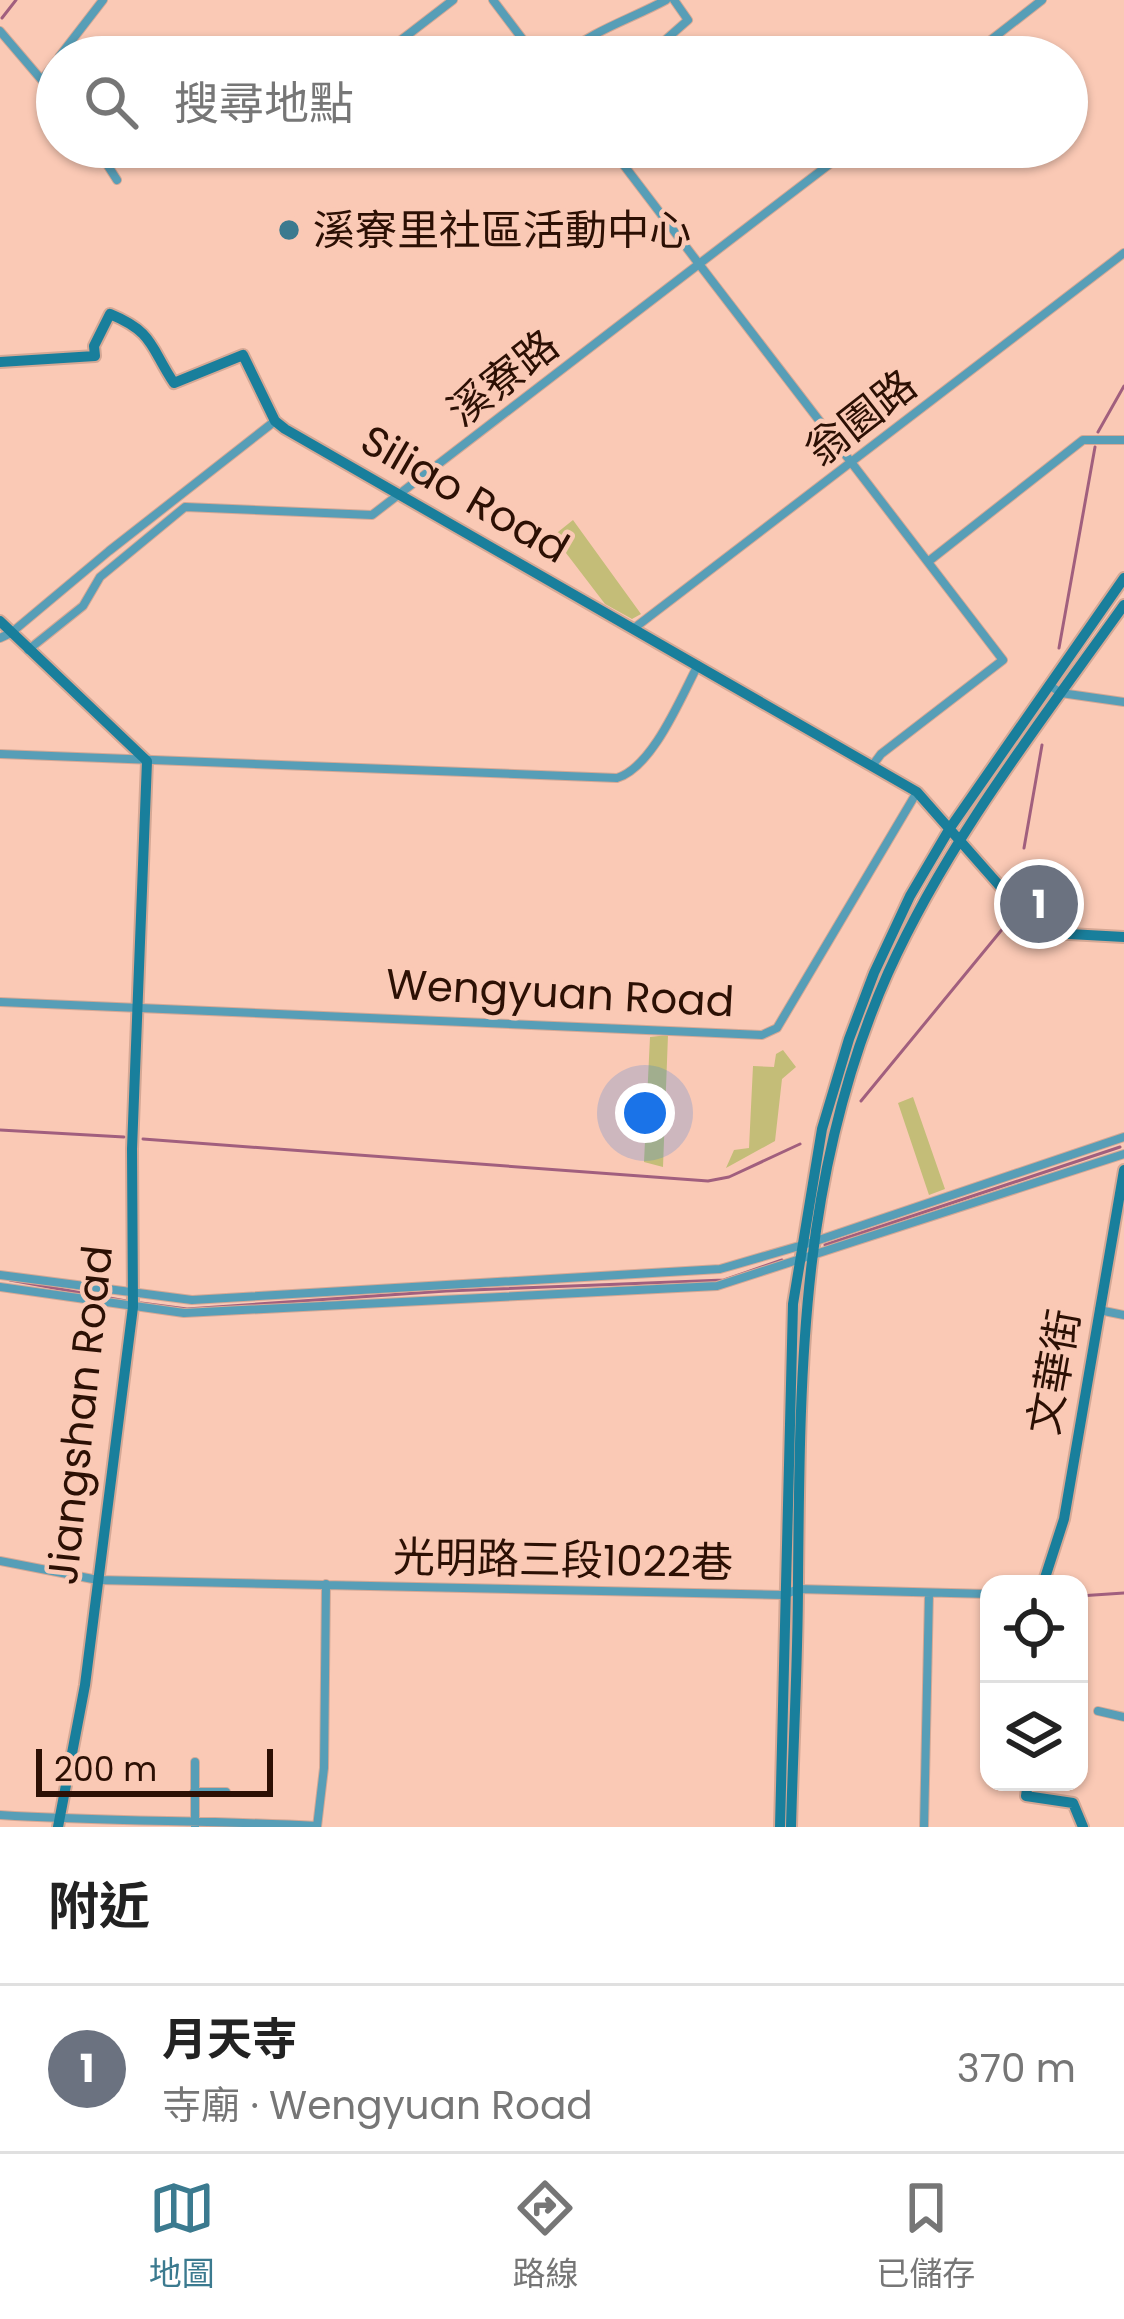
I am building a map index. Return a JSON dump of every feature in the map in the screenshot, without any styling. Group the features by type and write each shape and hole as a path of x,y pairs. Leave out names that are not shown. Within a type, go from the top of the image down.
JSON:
{"street":[{"path":"76,36 103,0"},
{"path":"406,36 453,0"},
{"path":"493,0 520,36"},
{"path":"590,36 670,0 688,20 670,36"},
{"path":"996,36 1042,0"},
{"path":"0,32 36,73"},
{"path":"110,168 118,180"},
{"path":"626,168 1004,660 881,754 872,766"},
{"name":"溪寮路","path":"28,650 83,606 100,578 185,507 363,517 400,495 825,168"},
{"name":"翁園路","path":"633,629 1124,253"},
{"path":"0,362 95,356 94,346 110,314 149,336 174,383 243,355 275,421 6,635"},
{"name":"Siliao Road","path":"275,421 916,792 961,838"},
{"path":"929,561 1083,440 1124,440"},
{"path":"791,1827 800,1362 805,1259 822,1129 849,1039 890,936 950,828 1124,578"},
{"path":"807,1244 857,1056 887,975 923,901 961,838 1124,605"},
{"path":"0,621 6,635 147,761 136,1007 0,1002"},
{"path":"0,754 617,778 636,768 649,752 698,664"},
{"path":"1049,685 1061,693 1124,702"},
{"name":"Wengyuan Road","path":"136,1007 771,1033 916,792"},
{"path":"961,838 1035,926 1051,933 1124,937"},
{"name":"Jiangshan Road","path":"59,1823 85,1684 132,1300 136,1007"},
{"path":"0,1287 132,1300 192,1300 720,1269 1124,1136"},
{"path":"0,1275 184,1313 717,1286 1124,1154"},
{"name":"文華街","path":"1046,1575 1064,1519 1124,1170"},
{"path":"780,1827 793,1304 805,1259"},
{"path":"1098,1310 1124,1315"},
{"name":"光明路三段1022巷","path":"0,1561 98,1580 784,1594 798,1589"},
{"path":"0,1815 59,1823 316,1827 324,1768 326,1584"},
{"path":"798,1589 980,1594"},
{"path":"924,1827 929,1596"},
{"path":"1098,1711 1124,1717"},
{"path":"194,1823 195,1762"},
{"path":"1027,1791 1026,1796 1039,1800 1073,1803 1083,1827"},
{"path":"194,1792 226,1792"}],"shaded area":[{"path":"573,520 641,614 632,619 605,604 553,536"},
{"path":"668,1035 663,1167 644,1162 650,1037"},
{"path":"783,1050 796,1067 782,1079 775,1141 726,1168 734,1150 749,1148 753,1066 774,1067 776,1054"},
{"path":"913,1097 945,1189 929,1195 898,1103"}],"waterway":[{"path":"2,18 16,0"},
{"path":"1098,432 1124,386"},
{"path":"1059,648 1095,447"},
{"path":"1024,848 1042,745"},
{"path":"861,1101 1009,921"},
{"path":"0,1130 124,1137"},
{"path":"143,1139 708,1181 729,1177 800,1144"},
{"path":"825,1245 1120,1147"},
{"path":"141,1303 187,1309 446,1291 724,1280 782,1260"},
{"path":"10,1280 126,1301"},
{"path":"1088,1595 1124,1593"}],"place":[{"name":"溪寮里社區活動中心","path":"289,230"},
{"name":"月天寺","path":"1039,904"}]}
